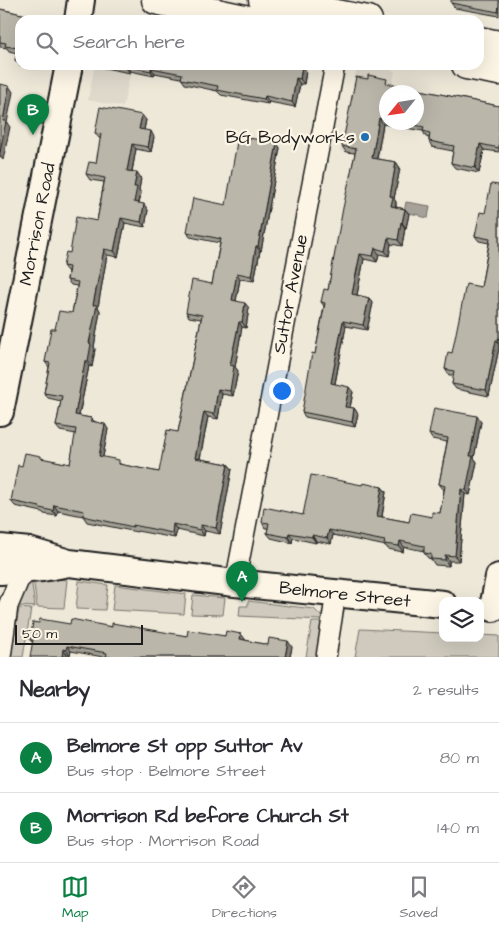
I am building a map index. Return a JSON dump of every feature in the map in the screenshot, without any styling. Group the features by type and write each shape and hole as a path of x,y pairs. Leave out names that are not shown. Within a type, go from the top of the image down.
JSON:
{"highway":[{"path":"156,0 226,15"},
{"path":"263,0 296,3 347,15"},
{"path":"484,42 499,45"},
{"path":"484,68 499,71"}],"street":[{"path":"79,15 82,0"},
{"name":"Morrison Road","path":"0,412 68,70"},
{"name":"Suttor Avenue","path":"235,583 334,70"},
{"name":"Belmore Street","path":"0,548 29,551 69,563 235,583 439,604"},
{"name":"Belmore Street","path":"11,572 69,563"},
{"path":"1,657 8,606 19,580 11,572 5,583 8,606"},
{"path":"491,608 499,577"},
{"path":"326,657 336,593"}],"shaded area":[{"path":"94,70 131,70 123,107 88,100"},
{"path":"359,70 395,71 392,85 379,85 379,130 384,130 379,159 340,151 356,72"},
{"path":"406,202 430,206 428,218 404,212"},
{"path":"33,577 67,580 64,608 37,607"},
{"path":"31,578 35,607 19,606 22,588"},
{"path":"79,581 108,585 105,610 76,609"},
{"path":"115,585 186,594 184,614 112,610"},
{"path":"193,595 225,598 223,615 191,614"},
{"path":"248,601 314,609 321,616 322,620 239,616 240,606 248,606"},
{"path":"19,608 31,609 23,657 11,657"},
{"path":"312,622 322,622 316,657 306,657"},
{"path":"360,629 439,633 439,642 484,642 484,635 499,636 499,657 355,657"}],"building":[{"path":"451,0 499,0 498,12 451,3"},
{"path":"0,9 26,15 15,15 15,48 5,46 6,43 0,42"},
{"path":"161,70 301,70 300,79 296,78 292,102 265,96 264,99 217,90 218,86 181,79 182,74"},
{"path":"368,75 387,79 386,83 396,85 379,85 379,118 372,158 396,162 390,196 393,197 391,206 405,209 398,240 388,238 385,251 375,248 373,256 360,254 352,294 369,298 363,325 343,321 331,383 349,387 345,407 354,408 352,422 302,412 312,353 315,354 325,303 321,302 324,289 328,290 356,149 342,146 356,77 368,79"},
{"path":"0,84 9,86 3,121 6,121 0,152"},
{"path":"424,91 499,106 499,148 480,144 475,168 451,163 454,146 429,141 430,133 423,131"},
{"path":"100,107 142,115 139,129 151,131 148,147 132,144 127,171 137,172 134,202 144,204 141,222 121,218 114,251 104,249 93,305 97,305 89,343 91,344 88,361 85,361 75,415 91,418 91,421 105,424 99,456 119,460 119,464 159,472 167,430 178,432 202,315 186,312 192,280 212,284 221,239 187,232 193,198 226,205 238,136 277,143 251,276 237,273 232,300 245,303 242,322 239,322 230,365 234,366 230,391 218,389 214,414 204,412 195,458 228,464 216,528 201,525 200,530 173,524 172,533 83,516 84,511 54,505 53,511 11,501 18,465 22,466 25,453 70,464 76,429 56,426 62,396 44,393 50,363 45,362 51,329 55,329 59,311 72,313 78,282 67,280 69,267 63,266 66,252 70,253 76,217 97,221 105,178 86,174 89,162 96,163 101,134 95,133"},
{"path":"491,184 499,185 499,337 496,340 486,390 452,384 454,371 445,369 448,352 452,353 466,284 481,287 490,239 475,236 480,212 485,213"},
{"path":"434,408 477,416 470,456 473,456 466,490 461,489 455,556 445,555 445,560 431,559 431,554 424,553 424,546 400,541 399,546 384,544 385,541 329,530 327,538 289,533 288,537 267,533 269,523 262,522 264,507 303,515 311,475 382,487 377,516 409,522 411,513 432,517 432,512 440,513 445,486 439,484 448,438 429,434"},
{"path":"40,619 70,624 71,619 112,627 112,623 187,636 188,630 225,636 226,631 241,634 240,639 268,645 269,638 288,641 285,657 106,657 107,653 67,646 66,650 63,649 62,657 30,657 33,640 30,640 33,622 39,623"}],"place":[{"name":"Morrison Rd before Church St","path":"33,135"},
{"name":"BG Bodyworks","path":"365,137"},
{"name":"Belmore St opp Suttor Av","path":"242,602"}]}
